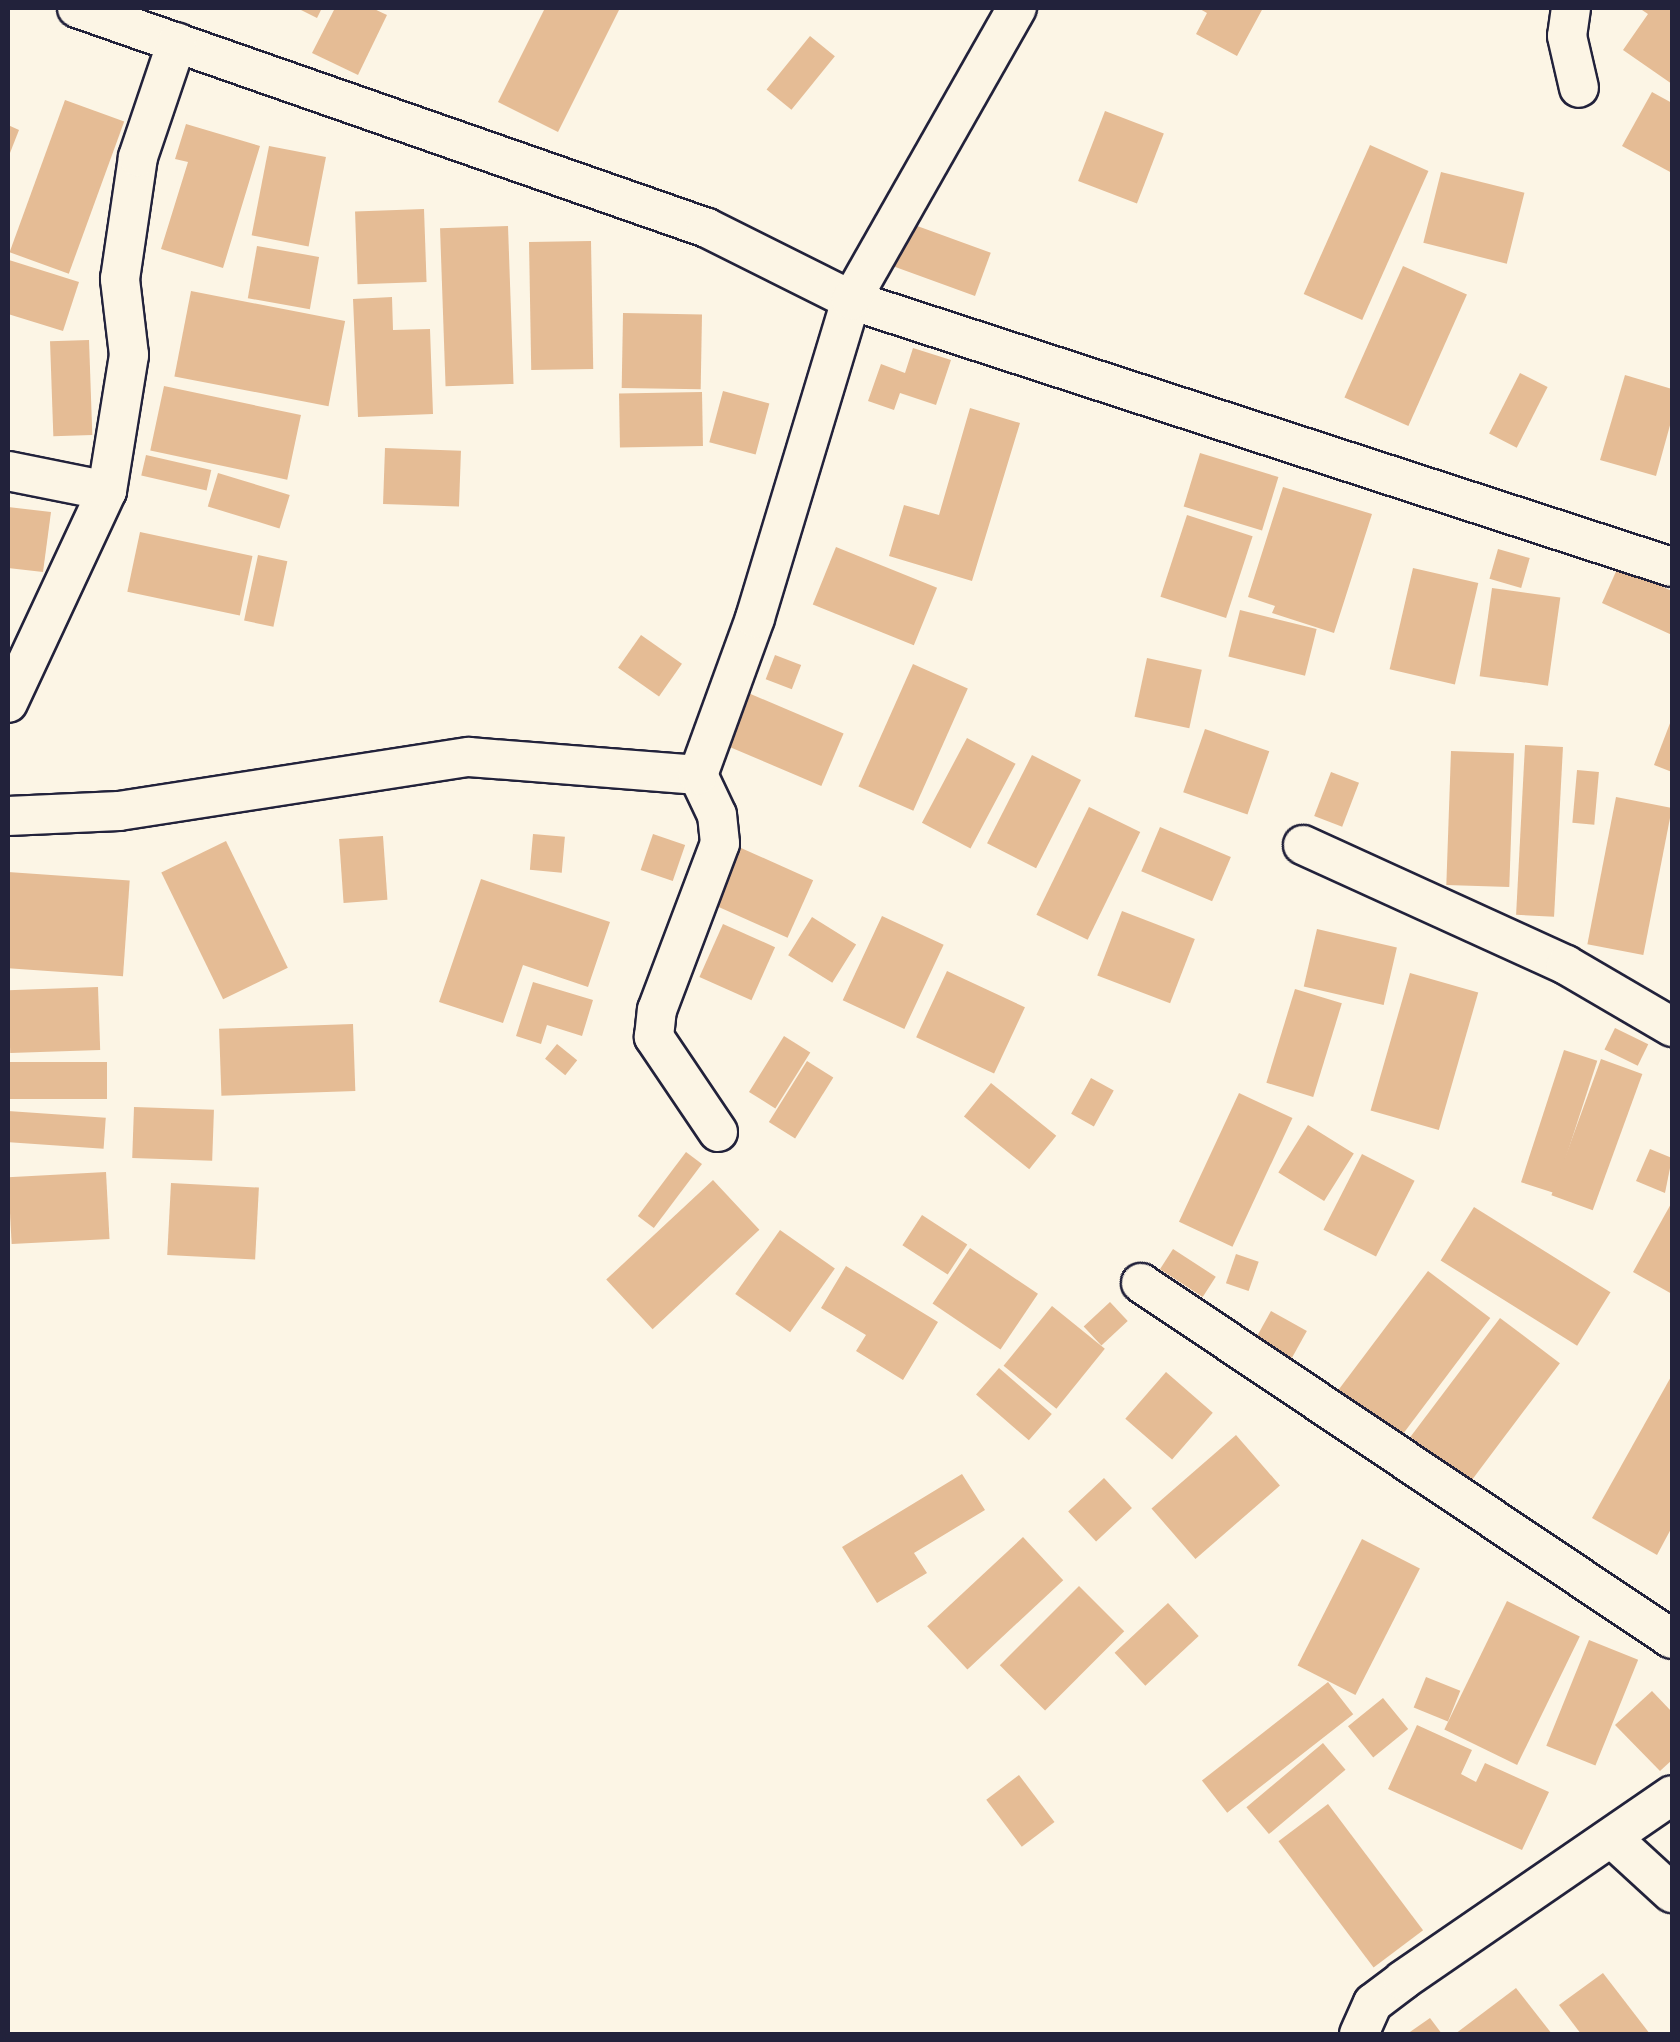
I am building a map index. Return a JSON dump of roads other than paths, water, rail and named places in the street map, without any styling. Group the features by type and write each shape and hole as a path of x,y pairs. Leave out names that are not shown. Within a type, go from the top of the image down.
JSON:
{"street":[{"path":"77,8 707,228 851,300 1672,567"},
{"path":"718,1132 666,1064 654,1037 657,1010 720,843 717,815 698,775 755,618 851,300 1016,8"},
{"path":"1571,8 1566,36 1579,88"},
{"path":"8,703 108,491 129,355 120,279 138,157 177,42"},
{"path":"8,471 108,491"},
{"path":"8,816 119,811 469,757 698,775"},
{"path":"1303,845 1566,965 1672,1026"},
{"path":"1142,1284 1672,1639"},
{"path":"1359,2034 1372,2003 1672,1795"},
{"path":"1613,1839 1672,1892"}]}
